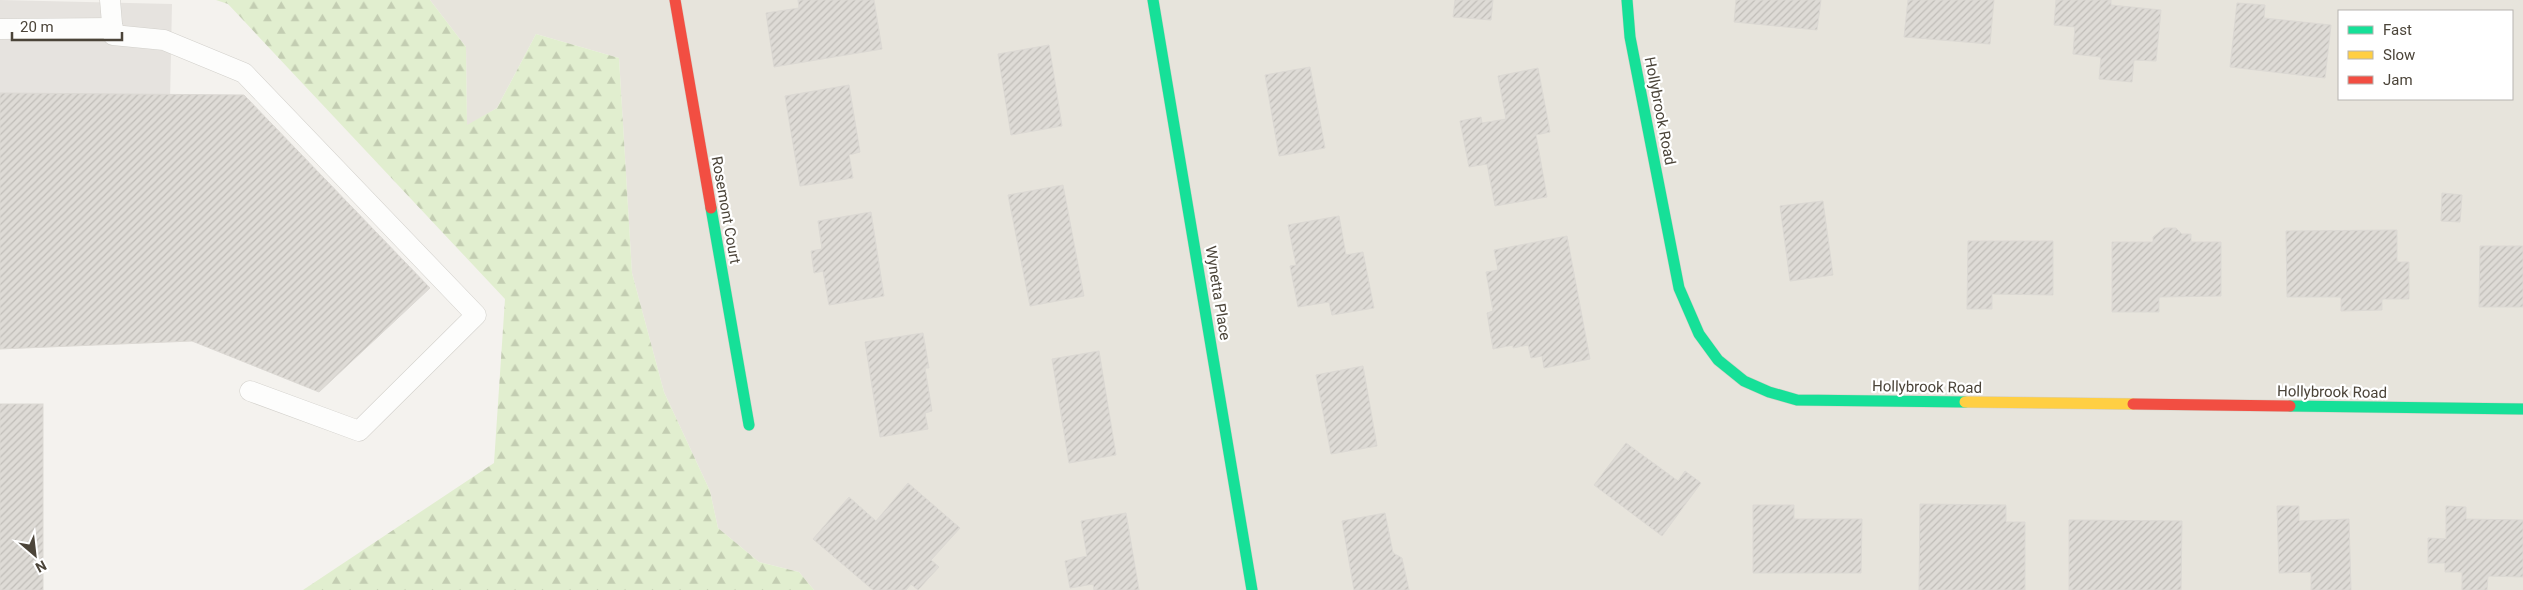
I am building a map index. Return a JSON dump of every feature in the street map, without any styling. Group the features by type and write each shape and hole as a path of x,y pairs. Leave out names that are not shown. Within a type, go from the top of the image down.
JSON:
{"street":[{"name":"Rosemont Court","path":"675,0 749,425"},
{"name":"Wynetta Place","path":"1153,0 1252,590"},
{"name":"Hollybrook Road","path":"1627,0 1630,37 1679,288 1691,322 1709,351 1732,373 1759,389 1796,400 2523,409"}],"lane":[{"path":"110,0 114,35 164,40 244,73 476,315 359,432 250,391"},
{"path":"0,29 113,28"}],"shaded area":[{"path":"0,0 172,4 170,101 0,99"},
{"path":"430,0 2523,0 2523,590 814,590 799,572 759,562 718,528 710,491 664,392 632,273 619,58 536,34 497,108 467,126 466,47"}],"green space":[{"path":"216,0 430,0 466,47 467,125 497,108 536,34 619,58 632,273 664,392 710,491 718,528 759,562 799,572 814,590 303,590 494,463 505,299 228,4"}],"building":[{"path":"798,0 874,0 882,49 774,67 766,13 799,8"},
{"path":"1455,0 1493,0 1491,20 1453,17"},
{"path":"1736,0 1821,0 1817,30 1734,22"},
{"path":"1908,0 1994,0 1990,44 1904,37"},
{"path":"2056,0 2111,0 2111,5 2161,10 2156,61 2134,60 2132,82 2099,79 2101,57 2073,54 2075,27 2054,25"},
{"path":"2237,3 2265,5 2264,18 2331,25 2325,78 2230,67"},
{"path":"1049,45 1062,126 1011,135 998,54"},
{"path":"1310,67 1325,148 1279,156 1265,75"},
{"path":"1538,68 1550,132 1536,135 1547,197 1495,206 1487,164 1469,167 1460,121 1481,117 1482,123 1506,119 1498,76"},
{"path":"849,85 860,152 849,155 853,178 800,186 785,96"},
{"path":"0,93 244,95 430,288 319,392 192,341 0,349"},
{"path":"1063,185 1084,296 1030,306 1008,195"},
{"path":"2442,193 2462,195 2460,222 2441,221"},
{"path":"1823,201 1833,275 1790,281 1780,206"},
{"path":"871,212 884,296 829,305 823,271 814,273 811,251 822,249 818,221"},
{"path":"1339,216 1346,255 1363,252 1374,308 1332,315 1329,302 1298,307 1290,266 1296,265 1288,225"},
{"path":"2164,228 2176,228 2182,234 2191,234 2191,242 2221,242 2221,296 2159,297 2159,312 2112,312 2112,242 2153,242 2153,237"},
{"path":"2397,230 2397,262 2409,262 2409,299 2382,299 2382,310 2341,311 2341,297 2287,297 2286,231"},
{"path":"1567,236 1590,359 1544,368 1542,356 1531,358 1528,345 1513,348 1513,345 1493,349 1487,313 1493,311 1486,272 1498,270 1494,250"},
{"path":"1968,241 2053,241 2053,295 1992,294 1992,309 1967,309"},
{"path":"2480,246 2523,246 2523,307 2479,307"},
{"path":"923,333 929,368 925,368 932,411 925,413 928,429 880,437 865,342"},
{"path":"1099,351 1116,455 1069,463 1052,359"},
{"path":"1363,366 1377,446 1331,454 1316,375"},
{"path":"0,404 43,404 43,590 0,590"},
{"path":"1626,443 1678,481 1685,471 1701,483 1662,536 1594,485"},
{"path":"908,483 960,528 931,560 939,567 918,590 911,584 906,590 873,590 813,539 849,497 876,521"},
{"path":"1920,504 2006,505 2006,522 2025,522 2025,590 1919,590"},
{"path":"1753,505 1794,505 1794,519 1862,519 1861,573 1753,573"},
{"path":"2277,506 2299,506 2299,521 2349,519 2351,590 2311,590 2311,572 2279,573"},
{"path":"2446,506 2466,507 2466,519 2523,520 2523,577 2488,576 2487,590 2462,590 2462,572 2445,572 2445,563 2428,563 2428,538 2446,539"},
{"path":"1126,513 1139,590 1094,590 1093,584 1070,588 1065,561 1087,556 1081,521"},
{"path":"1385,513 1393,553 1402,558 1409,590 1354,590 1342,521"},
{"path":"2069,520 2182,521 2181,590 2069,590"}],"traffic: fast":[{"path":"1153,0 1252,590"},
{"path":"1627,0 1630,37 1679,288 1699,334 1718,360 1744,381 1769,392 1797,400 1965,402"},
{"path":"711,208 749,425"},
{"path":"2290,406 2523,409"}],"traffic: slow":[{"path":"1965,402 2133,404"}],"traffic: jam":[{"path":"675,0 711,208"},
{"path":"2133,404 2290,406"}]}
